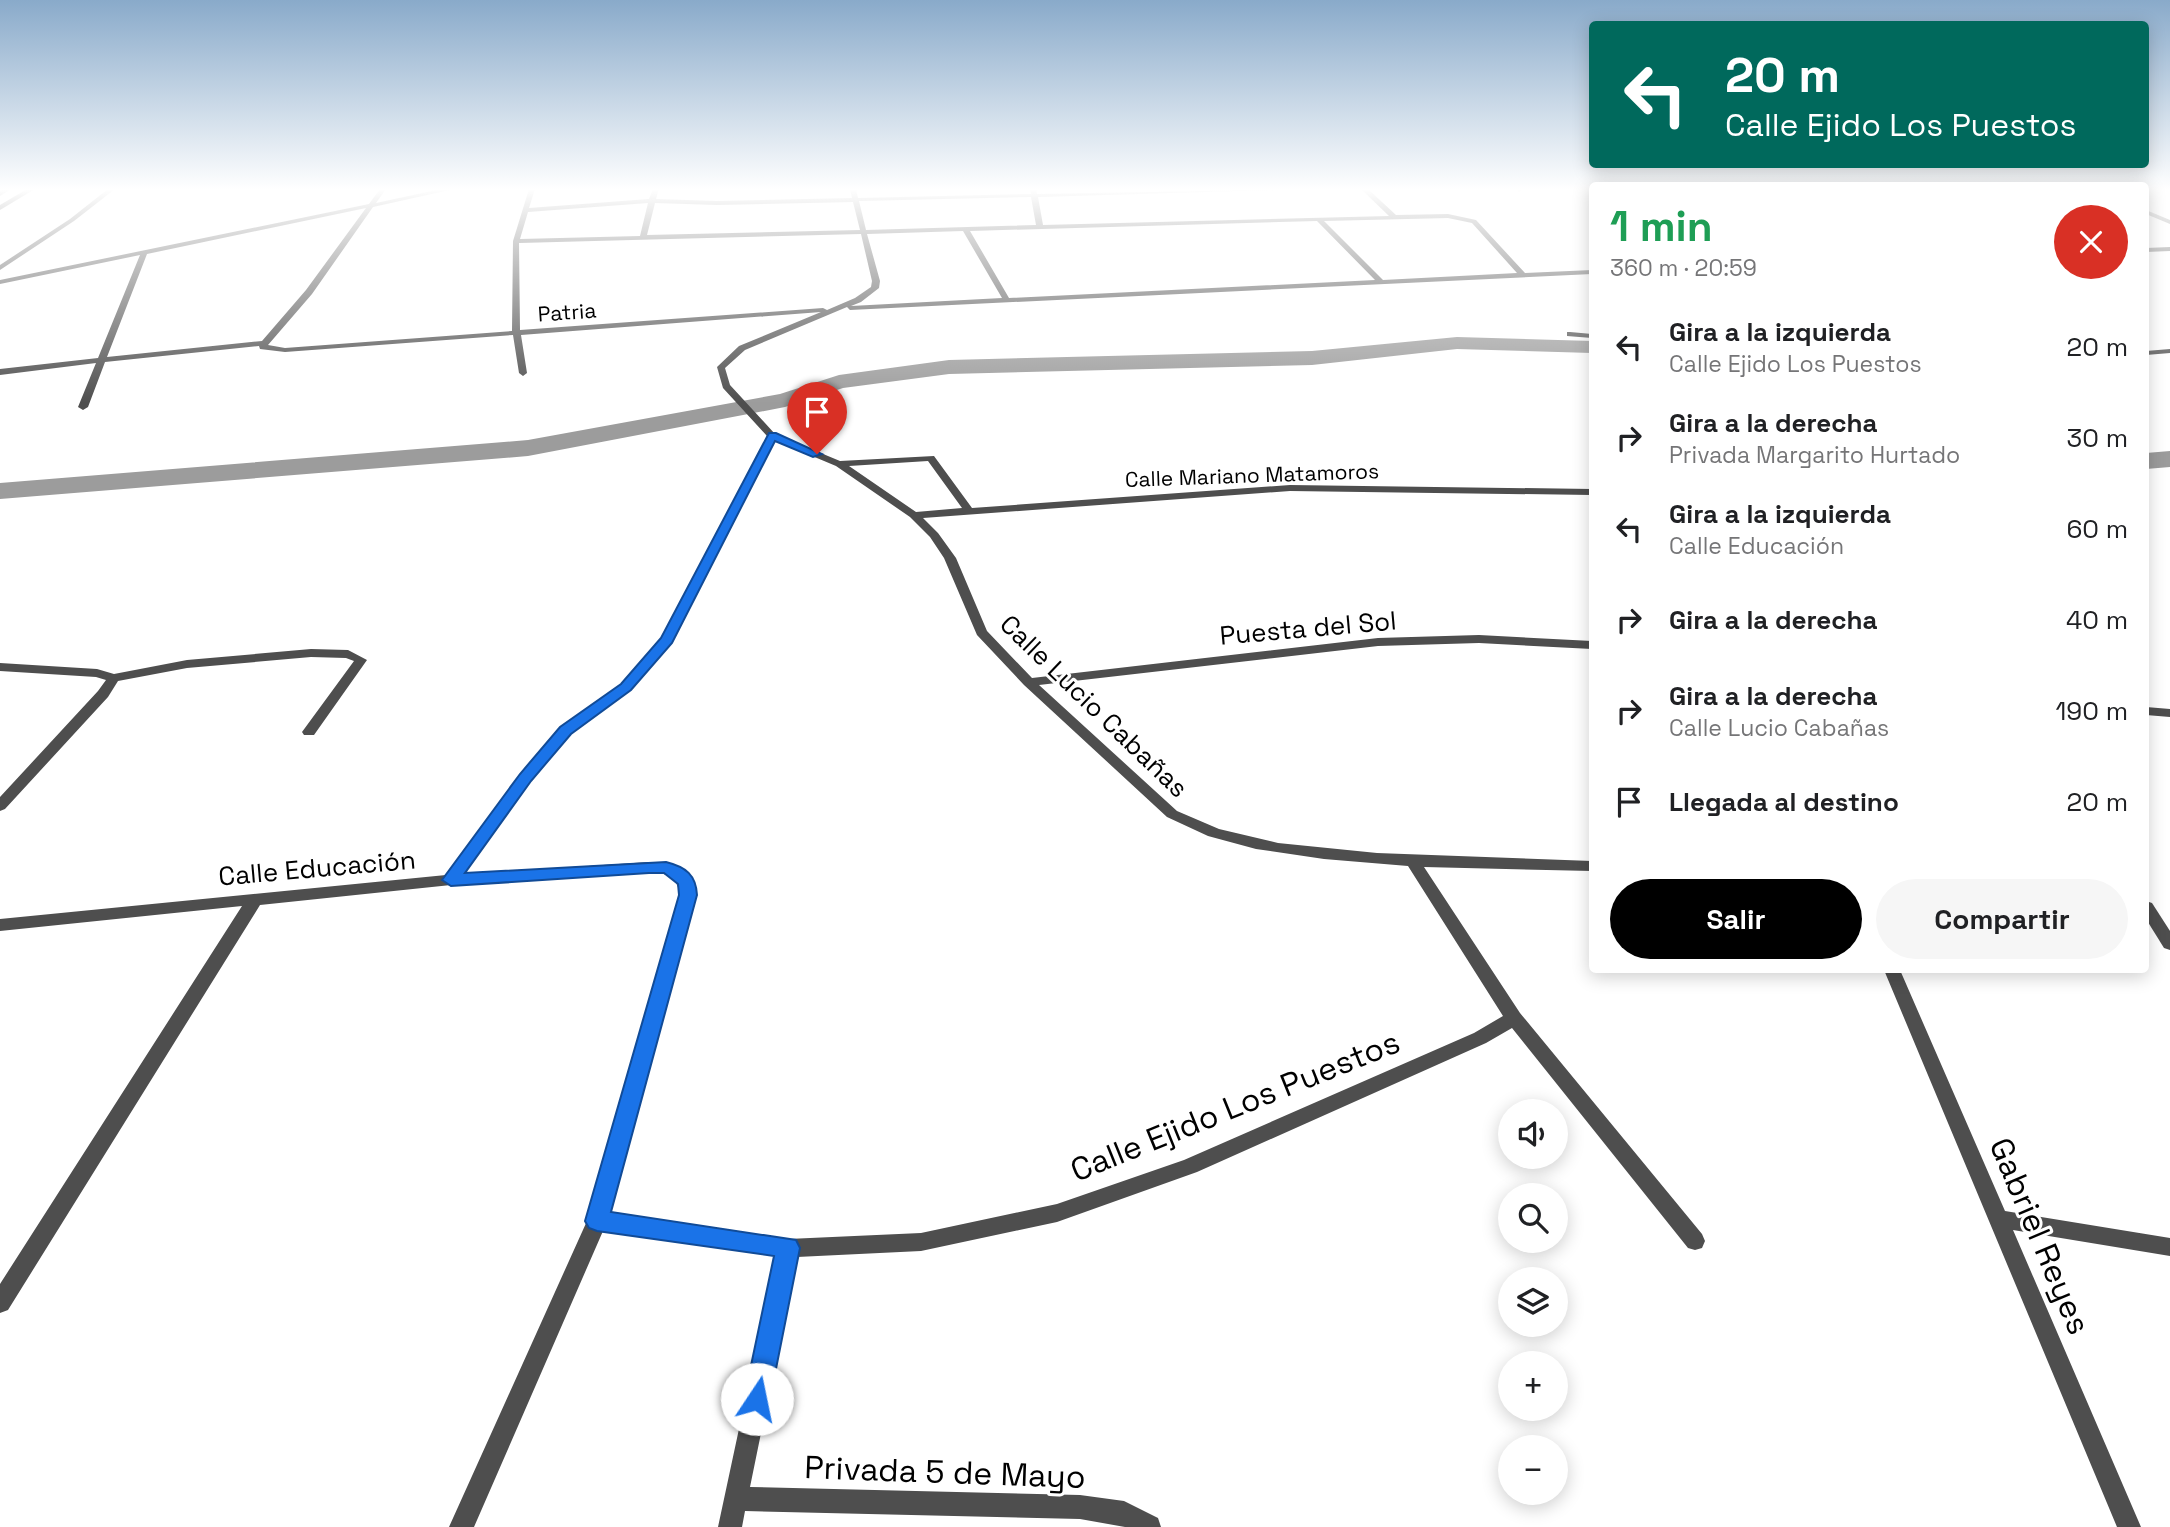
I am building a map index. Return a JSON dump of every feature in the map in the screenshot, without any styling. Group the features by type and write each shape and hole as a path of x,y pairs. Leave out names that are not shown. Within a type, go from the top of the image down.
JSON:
{"street":[{"path":"0,282 108,260"},
{"path":"83,407 141,260"},
{"path":"264,343 309,292 332,260"},
{"path":"516,260 517,333 523,373"},
{"path":"451,880 525,777 566,730 626,687 667,640 772,436 731,391 722,377 721,367 742,348 869,295 875,288 869,260"},
{"path":"984,260 1006,299"},
{"path":"1359,260 1380,281"},
{"path":"1511,260 1523,275"},
{"name":"Patria","path":"0,372 264,343 263,347 267,349 285,350 836,309 1589,272"},
{"path":"1570,334 1589,336"},
{"path":"2149,352 2170,351"},
{"name":"Calle Lucio Cabañas","path":"772,436 839,464 914,515 934,535 950,558 981,632 1029,682 1172,814 1199,829 1235,841 1278,849 1414,863 1589,866"},
{"path":"839,464 931,458 969,511"},
{"name":"Calle Mariano Matamoros","path":"914,515 1290,488 1589,492"},
{"name":"Puesta del Sol","path":"1029,682 1378,642 1479,639 1589,645"},
{"path":"0,667 108,674 114,678 187,664 311,653 348,654 360,660 309,732"},
{"path":"0,806 103,694 114,678"},
{"path":"2149,711 2170,713"},
{"path":"1414,863 1514,1018 1695,1241"},
{"name":"Calle Educación","path":"0,925 451,880 649,867 666,867 680,873 687,882 688,895 597,1221"},
{"path":"0,1303 256,898"},
{"path":"2149,912 2170,944"},
{"name":"Gabriel Reyes","path":"1893,973 2129,1527"},
{"name":"Calle Ejido Los Puestos","path":"597,1221 788,1248 921,1242 1057,1213 1190,1166 1480,1038 1514,1018"},
{"path":"1999,1219 2170,1247"},
{"path":"461,1527 597,1221"},
{"path":"730,1527 788,1248"},
{"name":"Privada 5 de Mayo","path":"736,1499 1080,1507 1124,1513 1149,1527"}],"waterway":[{"path":"0,491 528,448 785,400 839,382 949,367 1312,358 1457,343 1589,347"},
{"path":"2149,461 2170,459"}],"route":[{"path":"757,1399 788,1248 597,1221 688,895 687,882 680,873 666,867 451,880 525,777 566,730 626,687 667,640 772,436 817,454"}]}
